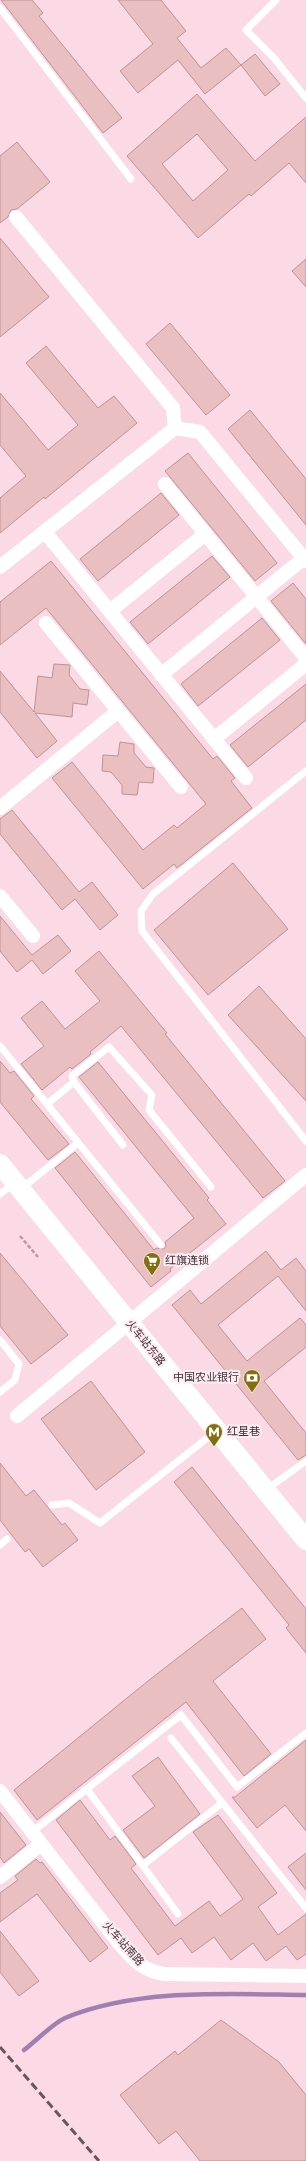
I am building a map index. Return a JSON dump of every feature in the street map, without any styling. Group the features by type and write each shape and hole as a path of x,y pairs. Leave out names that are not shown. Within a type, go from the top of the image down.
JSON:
{"main road":[{"name":"火车站东路","path":"0,1164 12,1189 129,1323 265,1491 305,1536"}],"street":[{"path":"16,217 172,408 175,428"},
{"path":"0,566 175,428 200,432 305,560 161,675"},
{"path":"164,484 306,658"},
{"path":"44,532 246,778"},
{"path":"110,611 205,534"},
{"path":"46,623 181,787"},
{"path":"214,739 306,664"},
{"path":"0,808 118,711"},
{"path":"0,896 33,936"},
{"path":"17,1416 306,1174"},
{"name":"火车站南路","path":"0,1792 136,1962 150,1972 164,1974 306,1976"},
{"path":"0,1877 41,1844"}],"lane":[{"path":"276,0 246,30 274,58 306,98"},
{"path":"0,8 131,179"},
{"path":"306,771 153,894 141,911 142,931 306,1141"},
{"path":"0,1046 161,1245"},
{"path":"124,1145 74,1082 72,1076 109,1047 152,1095 149,1110 211,1187"},
{"path":"47,1104 74,1082"},
{"path":"12,1189 78,1143"},
{"path":"0,1340 19,1364 15,1380 0,1392"},
{"path":"52,1506 69,1503 100,1523 216,1430"},
{"path":"265,1491 306,1461"},
{"path":"0,1544 7,1539"},
{"path":"32,1832 181,1715 237,1787 306,1733"},
{"path":"171,1738 306,1908"},
{"path":"87,1789 178,1914"},
{"path":"142,1865 222,1803"}],"path":[{"path":"20,1236 38,1257"}],"building":[{"path":"1,0 32,0 43,13 39,16 122,118 103,133"},
{"path":"118,0 161,0 186,31 177,38 201,68 226,48 241,65 205,94 178,60 138,93 120,71 153,44"},
{"path":"255,54 280,84 265,96 241,65"},
{"path":"197,94 255,161 306,117 306,183 289,163 251,196 249,194 198,238 127,156","holes":["197,134 228,170 193,201 162,164"]},
{"path":"17,142 50,182 17,209 11,210 8,217 0,223 0,156"},
{"path":"0,238 49,297 0,337"},
{"path":"306,259 306,287 292,271"},
{"path":"170,323 230,395 206,415 146,344"},
{"path":"46,346 98,408 114,396 137,423 45,499 44,497 0,533 0,498 26,476 0,445 0,393 48,450 78,425 26,363"},
{"path":"250,410 306,479 306,525 228,429"},
{"path":"188,453 277,563 255,581 165,471"},
{"path":"161,493 179,515 98,581 80,559"},
{"path":"212,556 230,577 148,644 130,622"},
{"path":"51,561 213,759 217,756 235,778 231,781 252,808 177,868 174,864 143,889 52,778 72,762 143,850 174,825 177,828 206,804 46,608 0,645 0,602"},
{"path":"293,583 306,599 306,644 271,601"},
{"path":"262,618 280,640 198,706 181,684"},
{"path":"54,664 70,665 69,675 80,689 89,690 87,705 73,703 72,717 35,713 57,741 37,758 0,712 0,671 34,712 38,676 52,678"},
{"path":"306,684 306,720 248,767 230,745"},
{"path":"120,742 134,744 134,753 146,767 154,768 153,783 139,782 137,795 122,794 122,785 111,772 102,771 103,755 118,756"},
{"path":"12,810 79,892 92,882 118,915 100,930 75,899 62,910 0,834 0,819"},
{"path":"233,863 288,929 208,995 154,930"},
{"path":"0,916 32,955 58,935 71,951 43,974 32,960 17,972 0,951"},
{"path":"99,951 167,1033 165,1034 285,1181 263,1198 121,1026 90,1052 91,1054 72,1069 70,1067 42,1090 21,1064 44,1046 21,1018 42,1001 65,1029 100,1001 75,971"},
{"path":"259,986 306,1039 306,1101 228,1015"},
{"path":"0,1061 10,1073 14,1071 34,1096 31,1099 69,1144 48,1160 0,1102"},
{"path":"98,1062 209,1198 207,1200 226,1224 170,1269 171,1271 151,1287 55,1168 75,1152 154,1250 157,1248 164,1249 166,1246 165,1242 194,1218 79,1077"},
{"path":"266,1251 281,1270 296,1258 306,1271 306,1311 278,1276 218,1325 247,1361 300,1318 306,1325 306,1347 264,1381 306,1433 306,1455 298,1460 172,1305 190,1290 201,1304"},
{"path":"0,1253 68,1335 31,1364 0,1326"},
{"path":"91,1381 145,1452 96,1490 41,1419"},
{"path":"0,1463 26,1496 34,1490 62,1525 65,1523 78,1540 43,1567 29,1549 25,1552 0,1520"},
{"path":"192,1467 306,1609 306,1653 286,1628 289,1625 174,1482"},
{"path":"242,1608 266,1639 213,1681 271,1754 244,1776 186,1702 37,1820 14,1790 148,1681"},
{"path":"306,1740 306,1831 285,1805 257,1828 232,1797 235,1797"},
{"path":"158,1757 200,1814 144,1858 123,1830 155,1806 132,1776"},
{"path":"80,1800 110,1840 115,1836 136,1864 131,1868 175,1926 209,1901 220,1916 243,1899 193,1832 218,1815 277,1893 258,1907 278,1935 306,1914 306,1954 297,1960 286,1946 266,1961 253,1943 231,1960 214,1937 192,1953 181,1938 158,1955 56,1820"},
{"path":"0,1812 26,1845 4,1863 0,1857"},
{"path":"306,1853 306,1890 288,1867"},
{"path":"36,1859 40,1863 42,1862 108,1948 90,1962 37,1894 0,1922 0,1893 18,1880 15,1876"},
{"path":"0,1931 39,1981 19,1996 0,1972"},
{"path":"221,2020 279,2062 306,2095 306,2161 200,2161 176,2131 159,2144 120,2095 175,2051 178,2055"}],"waterway":[{"path":"24,2050 49,2028 65,2018 93,2008 122,2002 153,1997 184,1995 306,1995"}],"railway":[{"path":"0,2047 99,2161"}],"place":[{"name":"红旗连锁","path":"152,1276"},
{"name":"中国农业银行","path":"252,1393"},
{"name":"红星巷","path":"214,1447"}]}
